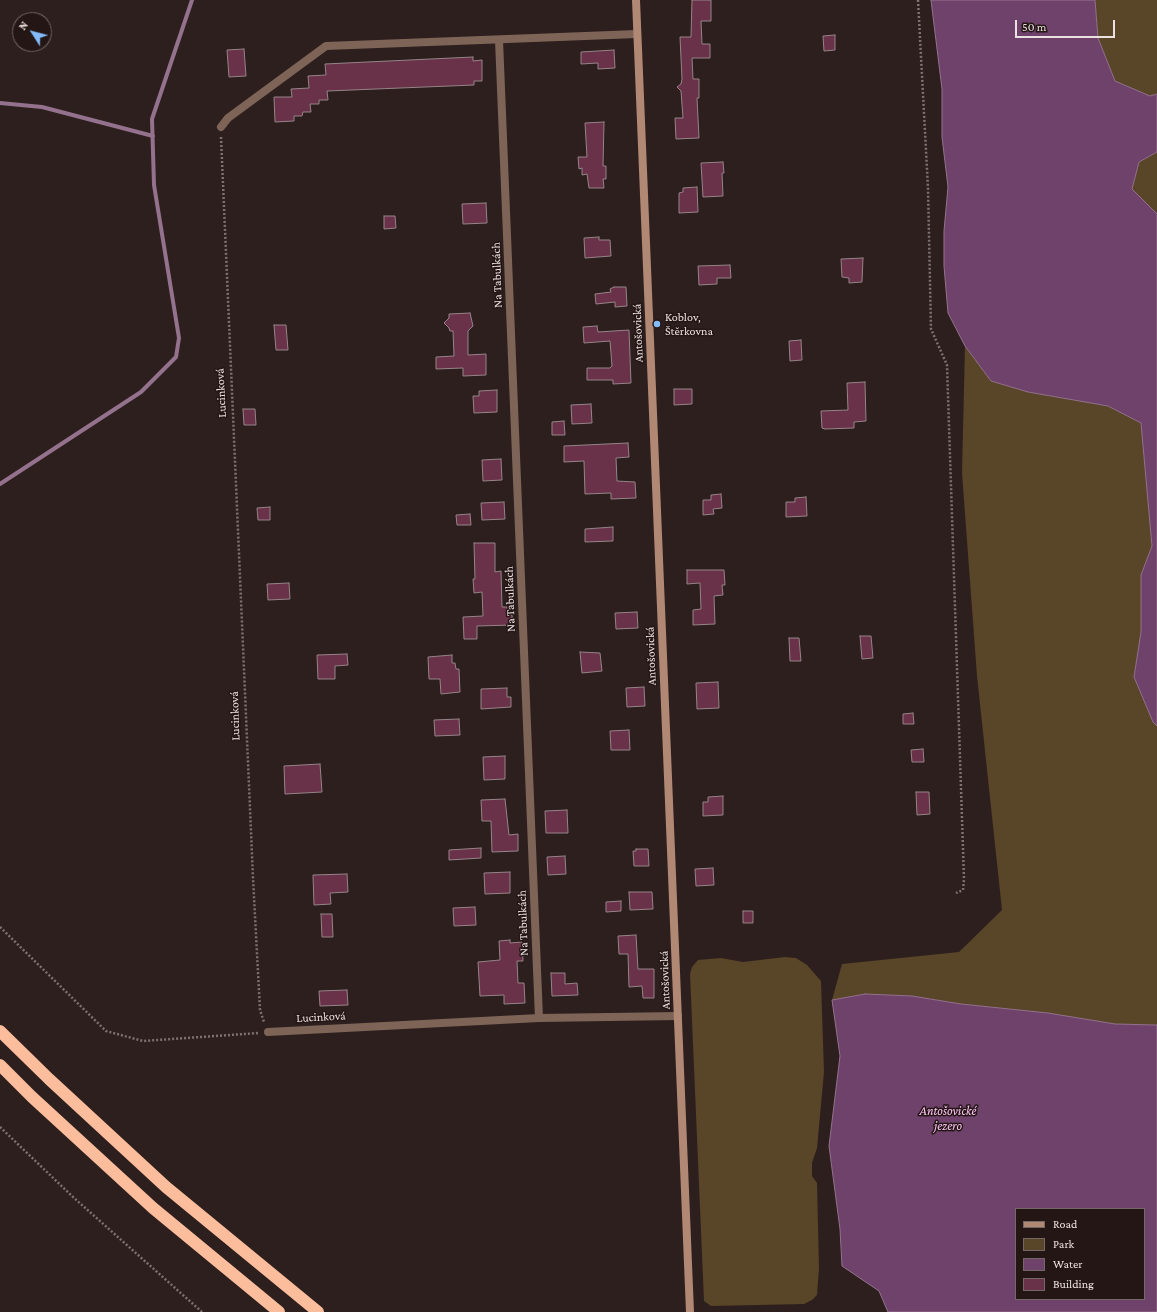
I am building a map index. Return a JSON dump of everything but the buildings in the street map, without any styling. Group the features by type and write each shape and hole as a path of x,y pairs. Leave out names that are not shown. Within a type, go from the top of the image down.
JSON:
{"highway":[{"path":"0,1031 49,1079 166,1187 318,1312"},
{"path":"0,1065 32,1097 153,1208 279,1312"}],"street":[{"name":"Antošovická","path":"636,0 690,1312"},
{"path":"221,127 228,118 326,46 637,34"},
{"name":"Na Tabulkách","path":"499,40 540,1018"},
{"path":"540,1018 678,1016"},
{"name":"Lucinková","path":"268,1032 540,1018"}],"path":[{"path":"918,0 928,188 931,328 947,364 964,879 963,890 956,893"},
{"name":"Lucinková","path":"221,127 260,1010 268,1032"},
{"path":"0,927 106,1031 143,1041 268,1032"},
{"path":"0,1127 73,1197 202,1312"}],"green space":[{"path":"1095,0 1157,0 1157,94 1150,96 1115,81 1098,38"},
{"path":"1157,152 1157,214 1132,189 1139,162"},
{"path":"965,346 991,381 1028,392 1108,406 1141,423 1152,546 1141,575 1141,632 1134,677 1153,722 1157,726 1157,1025 1115,1024 1048,1013 961,1004 912,996 865,994 832,1000 842,964 959,952 1002,910 977,676 962,473"},
{"path":"785,957 796,958 807,965 821,981 824,1072 817,1148 812,1163 812,1176 817,1183 819,1268 817,1295 812,1300 804,1304 711,1306 704,1301 690,974 692,967 698,960 721,958 743,962"}],"water":[{"path":"931,0 1095,0 1098,38 1115,81 1150,96 1157,94 1157,152 1139,162 1132,189 1157,214 1157,726 1153,722 1134,677 1141,632 1141,575 1152,546 1141,423 1108,406 1028,392 991,381 965,346 948,313 944,266 944,231 948,187 942,137 942,89"},
{"name":"Antošovické jezero","path":"865,994 912,996 961,1004 1048,1013 1115,1024 1157,1025 1157,1312 888,1312 879,1291 842,1266 840,1229 829,1146 840,1056 832,1000"}],"waterway":[{"path":"0,484 141,392 176,357 179,338 154,185 152,119 192,0"},
{"path":"0,103 42,107 153,136"}],"place":[{"name":"Koblov, Štěrkovna","path":"657,324"}]}
